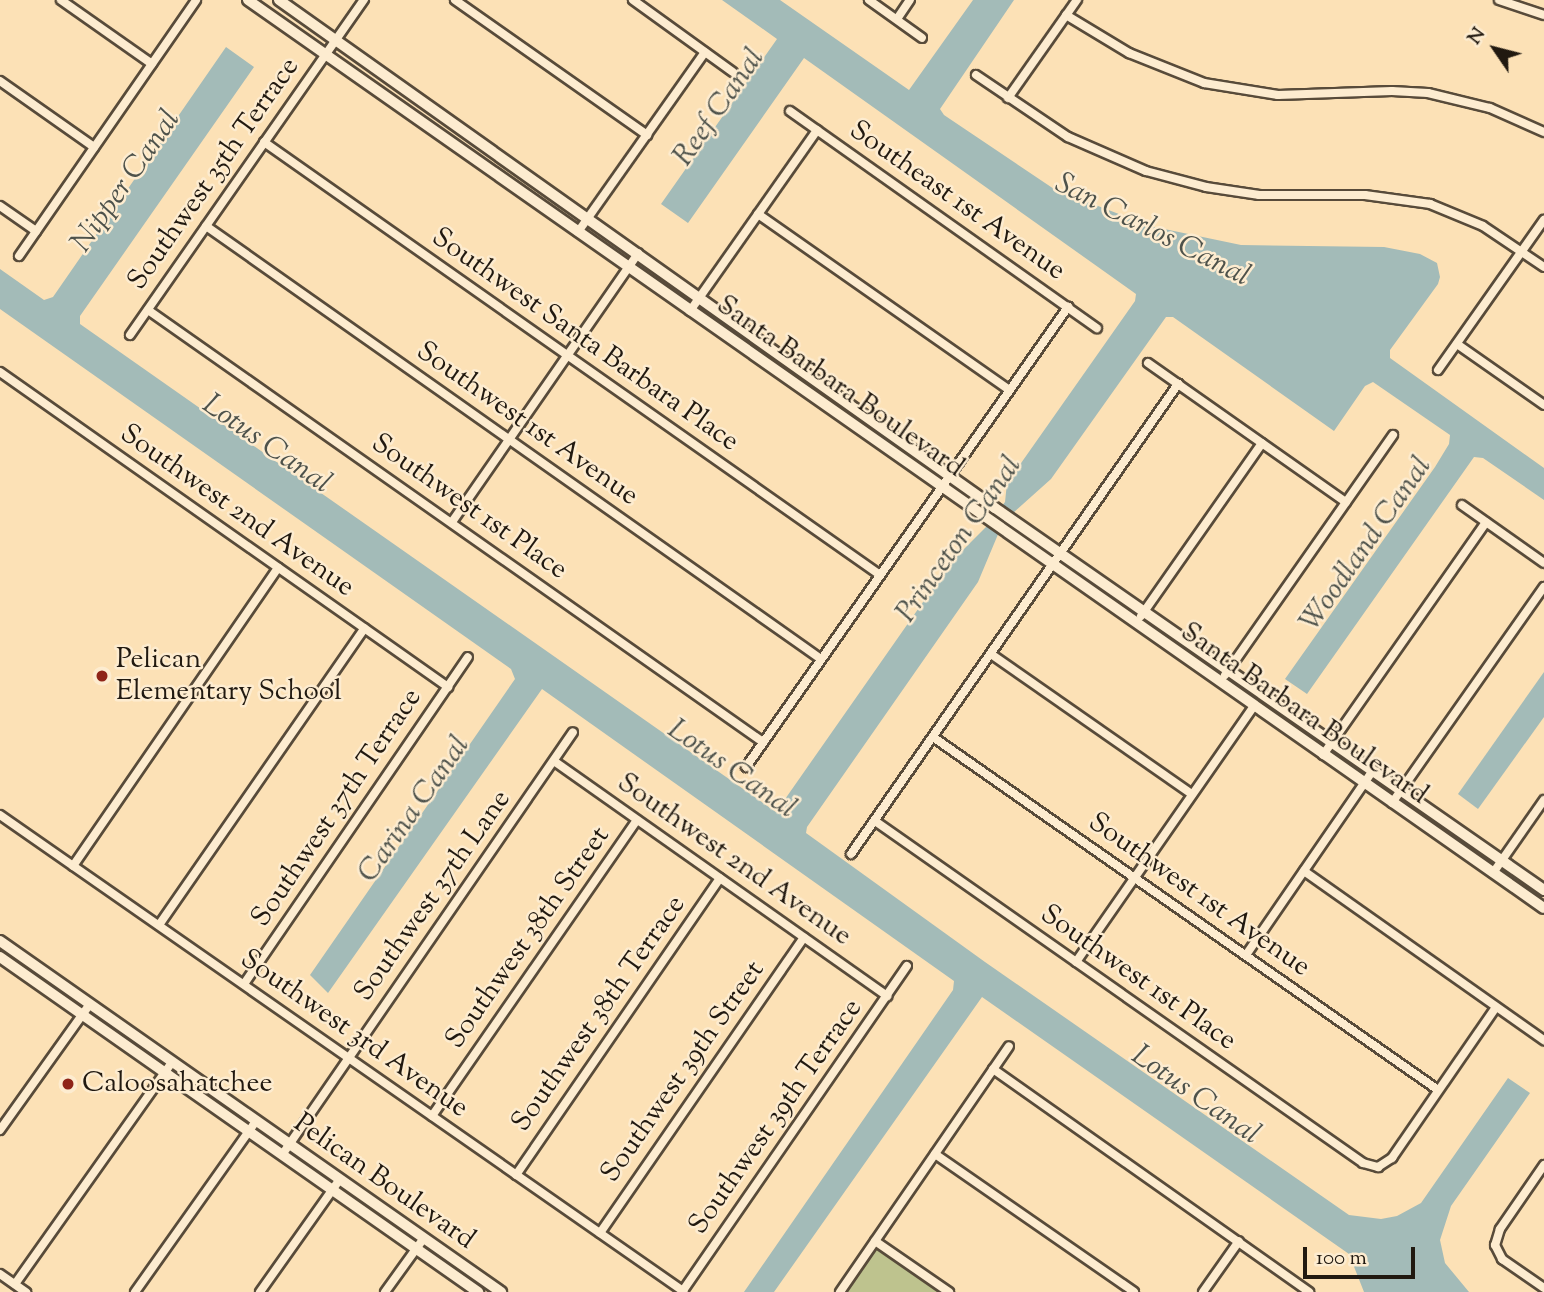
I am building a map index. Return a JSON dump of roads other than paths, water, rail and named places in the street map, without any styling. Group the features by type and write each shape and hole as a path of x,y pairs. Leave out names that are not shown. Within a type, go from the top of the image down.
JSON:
{"main road":[{"name":"Santa Barbara Boulevard","path":"248,0 942,487 992,512"},
{"name":"Santa Barbara Boulevard","path":"279,0 951,474 992,512 1012,526 1062,552 1544,890"},
{"path":"451,143 460,129"},
{"path":"808,393 817,379"},
{"name":"Santa Barbara Boulevard","path":"1012,526 1053,564 1135,624 1544,908"}],"street":[{"path":"61,0 152,64"},
{"path":"19,256 197,0"},
{"name":"Southwest 35th Terrace","path":"130,335 364,0"},
{"path":"455,0 647,135"},
{"path":"633,0 733,72"},
{"path":"869,0 922,38"},
{"path":"897,19 910,0"},
{"path":"1008,98 1077,0"},
{"path":"1499,0 1544,15"},
{"path":"1066,15 1129,53 1204,83 1278,94 1392,91 1428,93 1490,108 1544,132"},
{"path":"579,232 705,52"},
{"path":"976,75 1047,125 1088,147 1170,178 1259,195 1365,195 1406,199 1458,214 1544,267"},
{"path":"0,81 94,147"},
{"name":"Southeast 1st Avenue","path":"790,111 1097,328"},
{"path":"690,311 817,130"},
{"name":"Southwest Santa Barbara Place","path":"264,142 880,575"},
{"path":"0,205 36,231"},
{"path":"758,214 1009,390"},
{"path":"1438,370 1544,220"},
{"name":"Southwest 1st Avenue","path":"206,226 821,659"},
{"path":"452,522 638,253"},
{"path":"746,767 1068,307"},
{"name":"Southwest 1st Place","path":"148,310 763,742"},
{"path":"1457,344 1544,405"},
{"path":"1148,363 1346,502"},
{"name":"Southwest 2nd Avenue","path":"0,372 448,687"},
{"path":"851,854 1178,384"},
{"path":"1219,683 1394,435"},
{"path":"1135,624 1262,443"},
{"path":"1462,505 1544,564"},
{"path":"1323,755 1486,522"},
{"path":"73,866 278,568"},
{"path":"1392,803 1544,587"},
{"path":"159,925 365,628"},
{"path":"991,654 1192,794"},
{"name":"Southwest 37th Terrace","path":"244,984 468,657"},
{"path":"1076,962 1253,706"},
{"name":"Southwest 37th Lane","path":"282,1155 573,732"},
{"name":"Southwest 1st Avenue","path":"933,737 1438,1090"},
{"name":"Southwest 2nd Avenue","path":"554,761 887,996"},
{"path":"1246,955 1373,770"},
{"path":"1493,873 1544,800"},
{"name":"Southwest 3rd Avenue","path":"0,815 683,1292"},
{"name":"Southwest 38th Street","path":"432,1116 637,820"},
{"name":"Southwest 1st Place","path":"874,821 1363,1163 1378,1167 1391,1158 1438,1090"},
{"path":"1304,871 1544,1040"},
{"name":"Southwest 38th Terrace","path":"516,1175 720,878"},
{"name":"Southwest 39th Street","path":"600,1233 804,937"},
{"name":"Pelican Boulevard","path":"0,941 501,1292"},
{"name":"Pelican Boulevard","path":"0,957 478,1292"},
{"name":"Southwest 39th Terrace","path":"683,1292 907,966"},
{"path":"0,1130 90,1004"},
{"path":"1438,1090 1496,1007"},
{"path":"840,1292 1009,1046"},
{"path":"15,1284 172,1062"},
{"path":"993,1069 1309,1292"},
{"path":"135,1292 256,1121"},
{"path":"934,1154 1134,1292"},
{"path":"1544,1165 1500,1229 1495,1245 1502,1259 1544,1289"},
{"path":"260,1292 340,1180"},
{"path":"385,1292 424,1238"},
{"path":"875,1241 948,1292"},
{"path":"1203,1292 1239,1241"},
{"path":"0,1274 26,1292"}],"water":[{"name":"San Carlos Canal","path":"722,0 780,0 909,90 973,0 1014,0 940,109 944,115 1054,189 1150,226 1241,245 1384,247 1420,254 1437,263 1440,277 1438,284 1390,350 1390,358 1544,468 1544,500 1483,458 1474,457 1307,694 1285,679 1435,467 1449,444 1450,435 1373,382 1365,386 1334,431 1173,317 1166,317 1051,479 1013,513 999,532 978,582 807,827 806,833 985,962 1349,1215 1381,1219 1397,1216 1421,1203 1508,1078 1530,1093 1451,1206 1440,1240 1445,1263 1469,1292 1364,1292 1349,1254 982,997 774,1292 744,1292 953,990 954,981 542,689 328,993 310,975 515,679 511,669 0,309 0,269 44,300 53,297 226,47 254,67 80,316 80,324 776,812 951,562 988,525 1005,502 1007,483 1135,301 1136,294 804,58 688,223 661,204 777,39"},
{"path":"1544,672 1544,717 1478,809 1458,794"}],"place":[{"name":"Pelican Elementary School","path":"102,676"},
{"name":"Caloosahatchee","path":"68,1084"}],"water label":[{"name":"Reef Canal","path":"720,108"},
{"name":"Nipper Canal","path":"127,182"},
{"name":"Lotus Canal","path":"266,445"},
{"name":"Princeton Canal","path":"960,540"},
{"name":"Woodland Canal","path":"1367,545"},
{"name":"Lotus Canal","path":"731,770"},
{"name":"Carina Canal","path":"415,810"},
{"name":"Lotus Canal","path":"1195,1096"}]}
